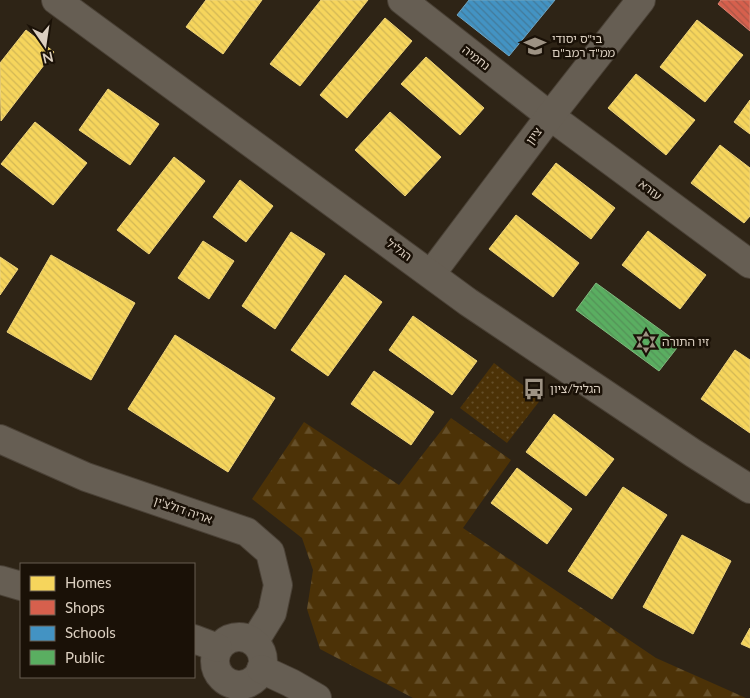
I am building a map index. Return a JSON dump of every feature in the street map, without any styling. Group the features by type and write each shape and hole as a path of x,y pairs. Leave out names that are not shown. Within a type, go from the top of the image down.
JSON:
{"street":[{"name":"הגליל","path":"56,0 468,302 692,453 750,489"},
{"name":"נחמיה","path":"402,0 550,116"},
{"name":"ציון","path":"431,274 550,116 641,0"},
{"name":"עזרא","path":"550,116 750,264"},
{"name":"אריה דולצ'ין","path":"0,440 86,477 247,532 270,552 278,585 272,613 254,642"},
{"path":"0,580 20,586"},
{"path":"231,638 247,638 260,649 262,657 261,670 248,682 233,684 226,681 216,670 215,655 206,643 223,642 231,638"},
{"path":"261,670 317,698"}],"green space":[{"path":"494,363 541,399 507,443 460,408"},
{"path":"451,418 511,460 463,528 656,658 746,698 413,698 320,649 307,609 313,570 302,538 252,499 304,422 399,485"}],"building: Homes":[{"path":"206,0 262,0 223,54 186,27"},
{"path":"321,0 368,0 300,86 270,64"},
{"path":"385,18 412,41 347,118 320,95"},
{"path":"697,20 743,55 705,102 660,67"},
{"path":"26,30 54,52 1,121 0,63"},
{"path":"426,57 484,108 460,135 401,84"},
{"path":"636,74 695,120 666,155 608,108"},
{"path":"108,89 159,124 130,165 79,130"},
{"path":"750,100 750,134 734,122"},
{"path":"390,112 441,157 405,196 355,150"},
{"path":"35,122 87,163 53,205 1,164"},
{"path":"720,145 750,168 750,216 744,223 691,183"},
{"path":"174,157 205,181 149,254 117,230"},
{"path":"556,163 615,208 591,239 532,194"},
{"path":"240,180 273,206 246,242 213,217"},
{"path":"516,215 579,263 553,297 489,249"},
{"path":"648,231 706,275 680,309 622,265"},
{"path":"291,232 325,254 275,329 242,306"},
{"path":"203,241 234,261 209,299 178,278"},
{"path":"51,255 135,303 91,380 7,332"},
{"path":"0,257 18,269 0,295"},
{"path":"345,275 382,302 328,376 291,350"},
{"path":"413,316 477,361 452,395 389,350"},
{"path":"175,335 275,398 228,472 128,409"},
{"path":"735,350 750,360 750,433 701,399"},
{"path":"374,371 434,412 411,445 351,404"},
{"path":"554,414 614,459 586,496 526,452"},
{"path":"517,468 572,509 547,544 491,503"},
{"path":"623,487 667,515 612,599 568,571"},
{"path":"682,535 731,561 693,634 643,607"},
{"path":"750,628 750,648 741,644"}],"building: Shops":[{"path":"721,0 750,0 750,31 718,4"}],"building: Schools":[{"path":"469,0 555,0 509,56 457,15"}],"building: Public":[{"path":"596,283 680,344 659,371 576,310"}],"place":[{"name":"בי\"ס יסודי ממ\"ד רמב\"ם","path":"535,46"},
{"name":"זיו התורה","path":"646,342"},
{"name":"הגליל/ציון","path":"534,389"}]}
